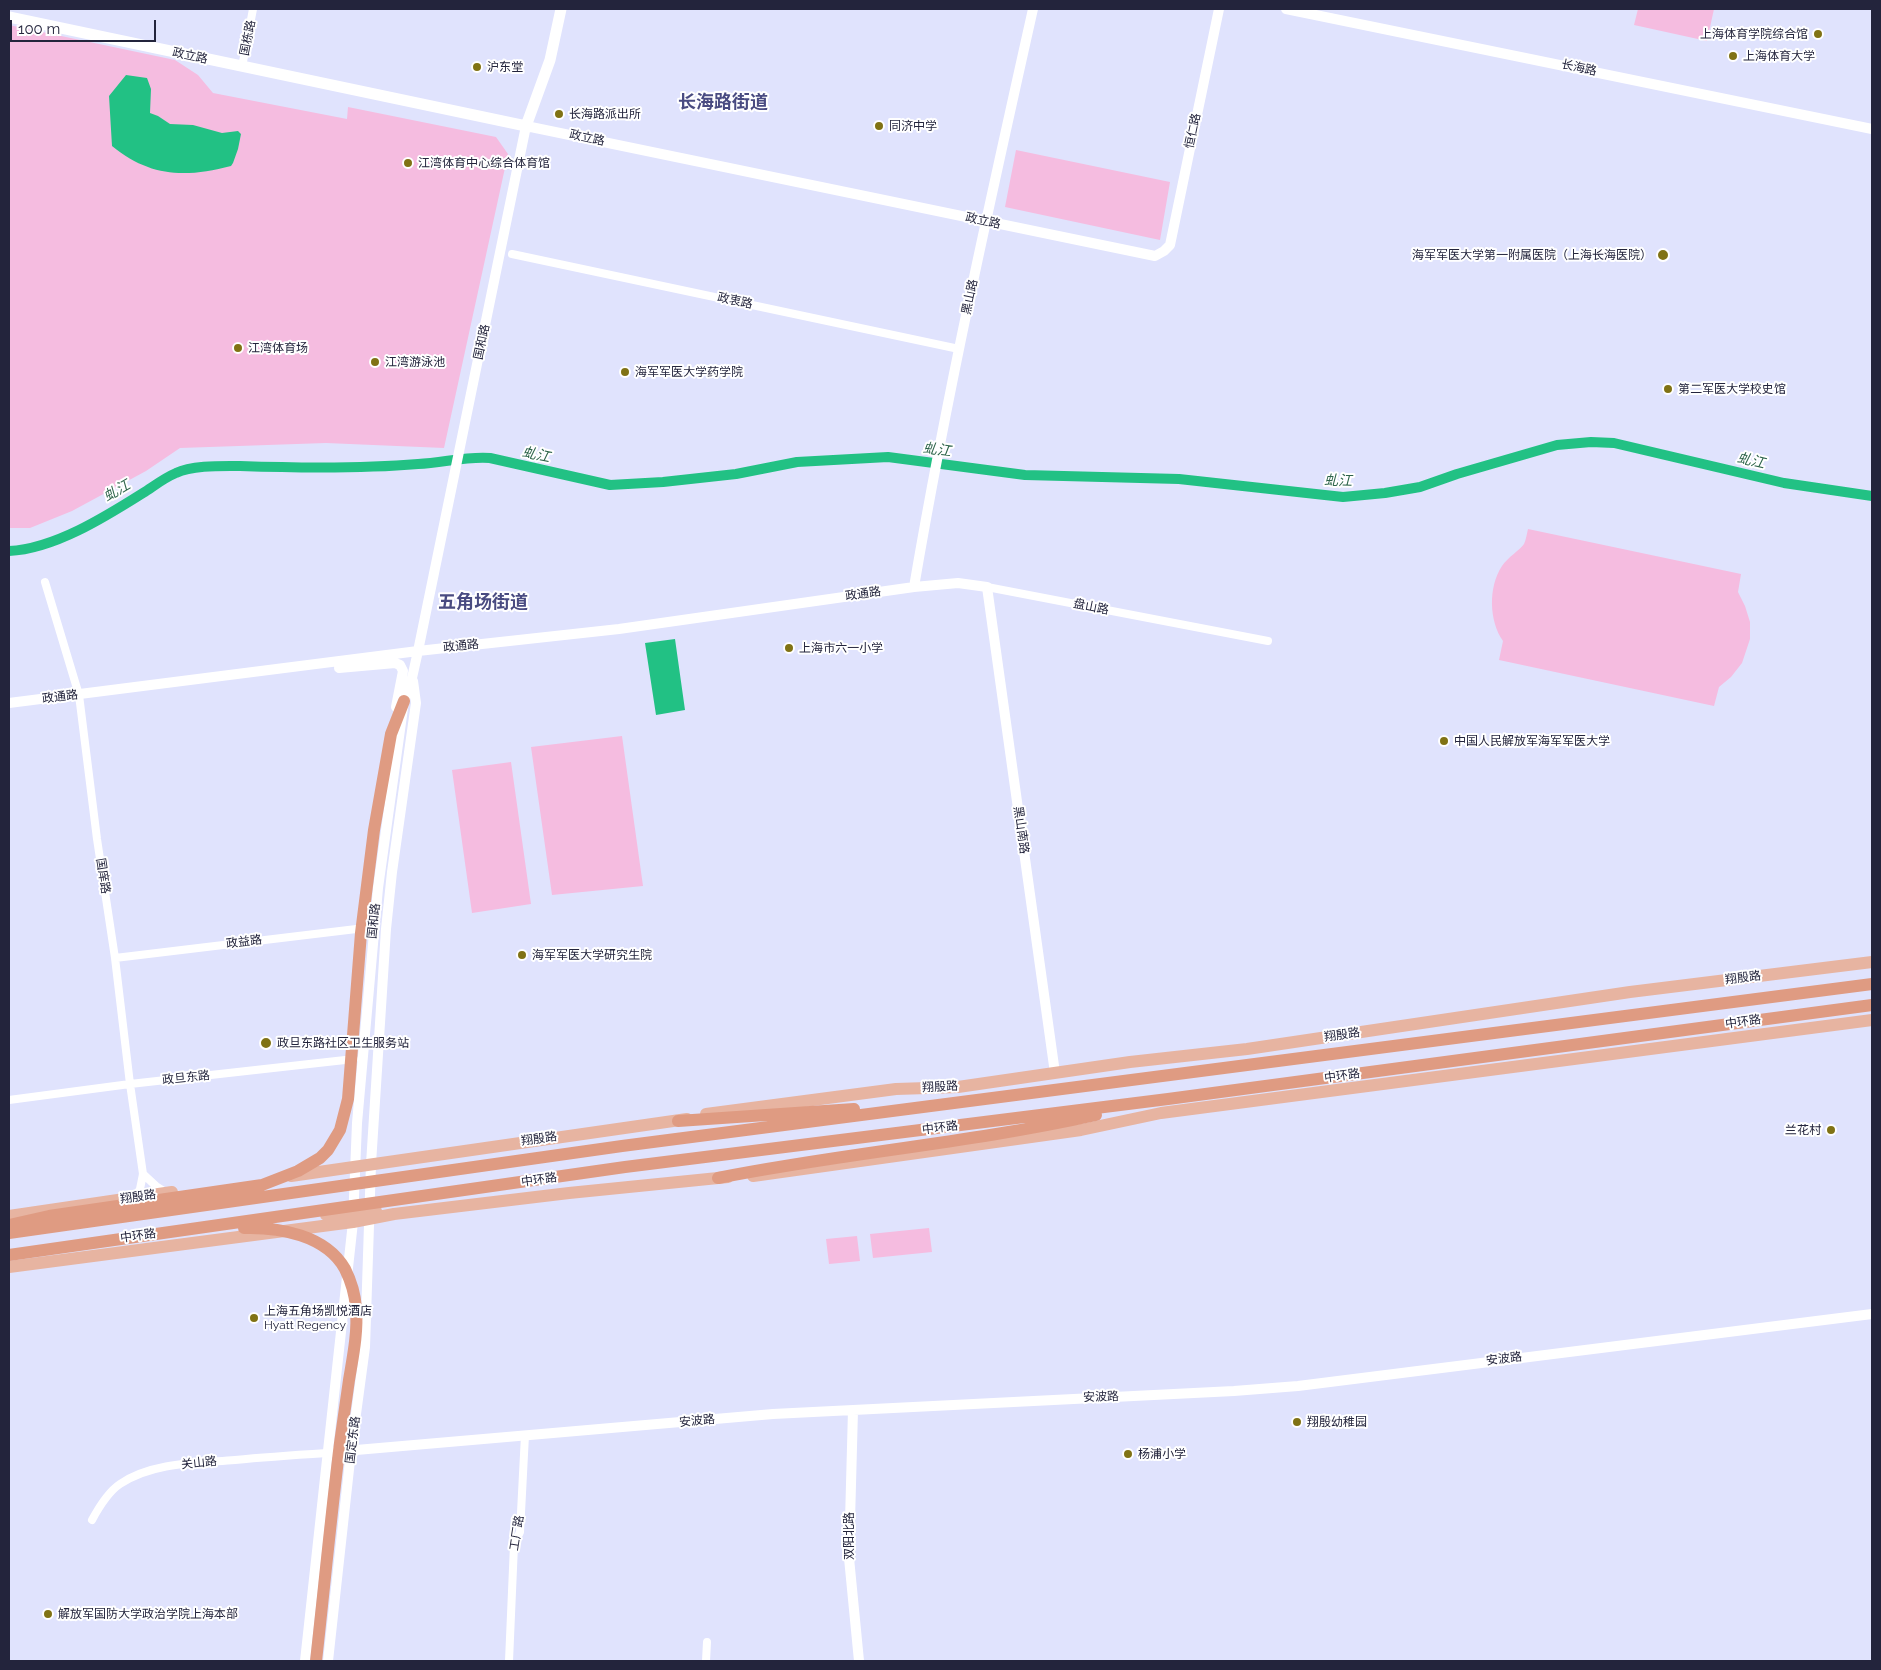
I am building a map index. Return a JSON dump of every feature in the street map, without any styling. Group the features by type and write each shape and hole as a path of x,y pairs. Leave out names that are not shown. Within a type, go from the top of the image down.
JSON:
{"highway":[{"path":"9,1225 49,1216 262,1185 298,1171 320,1158 328,1150 340,1130 348,1099 361,933 374,830 391,734 404,701"},
{"name":"中环路","path":"9,1233 622,1146 1872,984"},
{"name":"中环路","path":"9,1257 625,1167 1168,1099 1872,1005"},
{"path":"718,1178 778,1166 1040,1128 1168,1099"},
{"path":"678,1121 961,1103"},
{"path":"9,1257 62,1253 212,1232 262,1228 291,1232 304,1237 327,1249 344,1267 354,1291 357,1326 337,1469 316,1661"}],"main road":[{"name":"国和路","path":"526,126 550,60 561,9"},
{"name":"政立路","path":"9,17 526,126"},
{"name":"翔殷路","path":"9,1216 678,1121 711,1113 896,1089 958,1087 1247,1049 1630,992 1872,962"},
{"path":"9,1267 369,1215 394,1214 718,1178 768,1175 1081,1130 1161,1113 1872,1020"},
{"path":"9,1257 203,1230 353,1217"}],"street":[{"name":"国栋路","path":"242,66 254,9"},
{"name":"黑山路","path":"914,587 932,481 959,349 1033,9"},
{"name":"恒仁路","path":"1164,251 1170,245 1219,9"},
{"name":"长海路","path":"1286,9 1872,129"},
{"name":"政立路","path":"526,126 1155,256 1164,251"},
{"name":"国和路","path":"353,1217 357,1123 374,927 390,792 404,701 412,678 418,651 526,126"},
{"name":"政衷路","path":"512,254 959,349"},
{"name":"国庠路","path":"45,582 79,695 143,1174 140,1190 135,1197"},
{"name":"盘山路","path":"914,587 958,583 986,587 1268,641"},
{"name":"政通路","path":"9,703 418,651 619,630 914,587"},
{"name":"黑山南路","path":"986,587 1056,1073"},
{"path":"299,667 312,671 400,664 403,671 391,734"},
{"name":"国和路","path":"369,1215 386,929 392,872 416,703 412,678"},
{"name":"政益路","path":"115,958 374,927"},
{"name":"政旦东路","path":"9,1100 130,1084 364,1058"},
{"path":"143,1174 167,1193"},
{"name":"国定东路","path":"328,1661 351,1451 365,1347 369,1215"},
{"name":"国定东路","path":"305,1661 327,1453 342,1334 353,1217"},
{"name":"安波路","path":"327,1453 773,1414 1234,1391 1298,1386 1872,1314"},
{"name":"双阳北路","path":"853,1410 849,1550 850,1581 859,1661"},
{"name":"工厂路","path":"509,1661 514,1545 520,1532 525,1436"},
{"name":"关山路","path":"92,1520 107,1496 120,1484 141,1473 199,1463 327,1453"},
{"path":"706,1661 707,1642"}],"shaded area":[{"path":"1638,9 1714,9 1707,41 1634,25"},
{"name":"江湾体育场","path":"9,25 175,60 198,75 213,93 347,119 348,107 496,137 508,154 444,448 326,443 180,448 146,471 72,511 30,528 9,528"},
{"path":"126,75 147,78 151,89 150,113 170,124 193,125 222,133 238,131 241,134 238,149 231,166 198,172 168,172 140,164 112,146 109,96"},
{"path":"1016,150 1170,182 1160,240 1005,207"},
{"path":"1528,529 1741,574 1738,592 1750,622 1750,639 1742,663 1731,677 1719,687 1714,706 1499,660 1503,641 1498,633 1493,614 1492,594 1494,584 1497,574 1504,563 1524,544"},
{"path":"675,639 685,710 656,715 645,643"},
{"path":"622,736 643,886 552,895 531,747"},
{"path":"511,762 531,904 472,913 452,770"},
{"path":"929,1228 932,1252 873,1258 870,1234"},
{"path":"857,1236 860,1261 829,1264 826,1239"}],"waterway":[{"name":"虬江","path":"9,551 44,544 79,530 112,512 167,477 183,470 225,466 374,467 481,458 490,458 610,485 663,482 736,474 797,462 888,457 1025,475 1179,479 1343,497 1420,487 1457,474 1557,445 1591,442 1614,443 1784,483 1872,496"}],"place":[{"name":"上海体育学院综合馆","path":"1818,34"},
{"name":"上海体育大学","path":"1733,56"},
{"name":"沪东堂","path":"477,67"},
{"name":"长海路派出所","path":"559,114"},
{"name":"同济中学","path":"879,126"},
{"name":"江湾体育中心综合体育馆","path":"408,163"},
{"name":"海军军医大学第一附属医院（上海长海医院）","path":"1663,255"},
{"name":"江湾体育场","path":"238,348"},
{"name":"江湾游泳池","path":"375,362"},
{"name":"海军军医大学药学院","path":"625,372"},
{"name":"第二军医大学校史馆","path":"1668,389"},
{"name":"上海市六一小学","path":"789,648"},
{"name":"中国人民解放军海军军医大学","path":"1444,741"},
{"name":"海军军医大学研究生院","path":"522,955"},
{"name":"政旦东路社区卫生服务站","path":"266,1043"},
{"name":"兰花村","path":"1831,1130"},
{"name":"上海五角场凯悦酒店 Hyatt Regency","path":"254,1318"},
{"name":"翔殷幼稚园","path":"1297,1422"},
{"name":"杨浦小学","path":"1128,1454"},
{"name":"解放军国防大学政治学院上海本部","path":"48,1614"}],"district":[{"name":"长海路街道","path":"723,103"},
{"name":"五角场街道","path":"483,603"}]}
